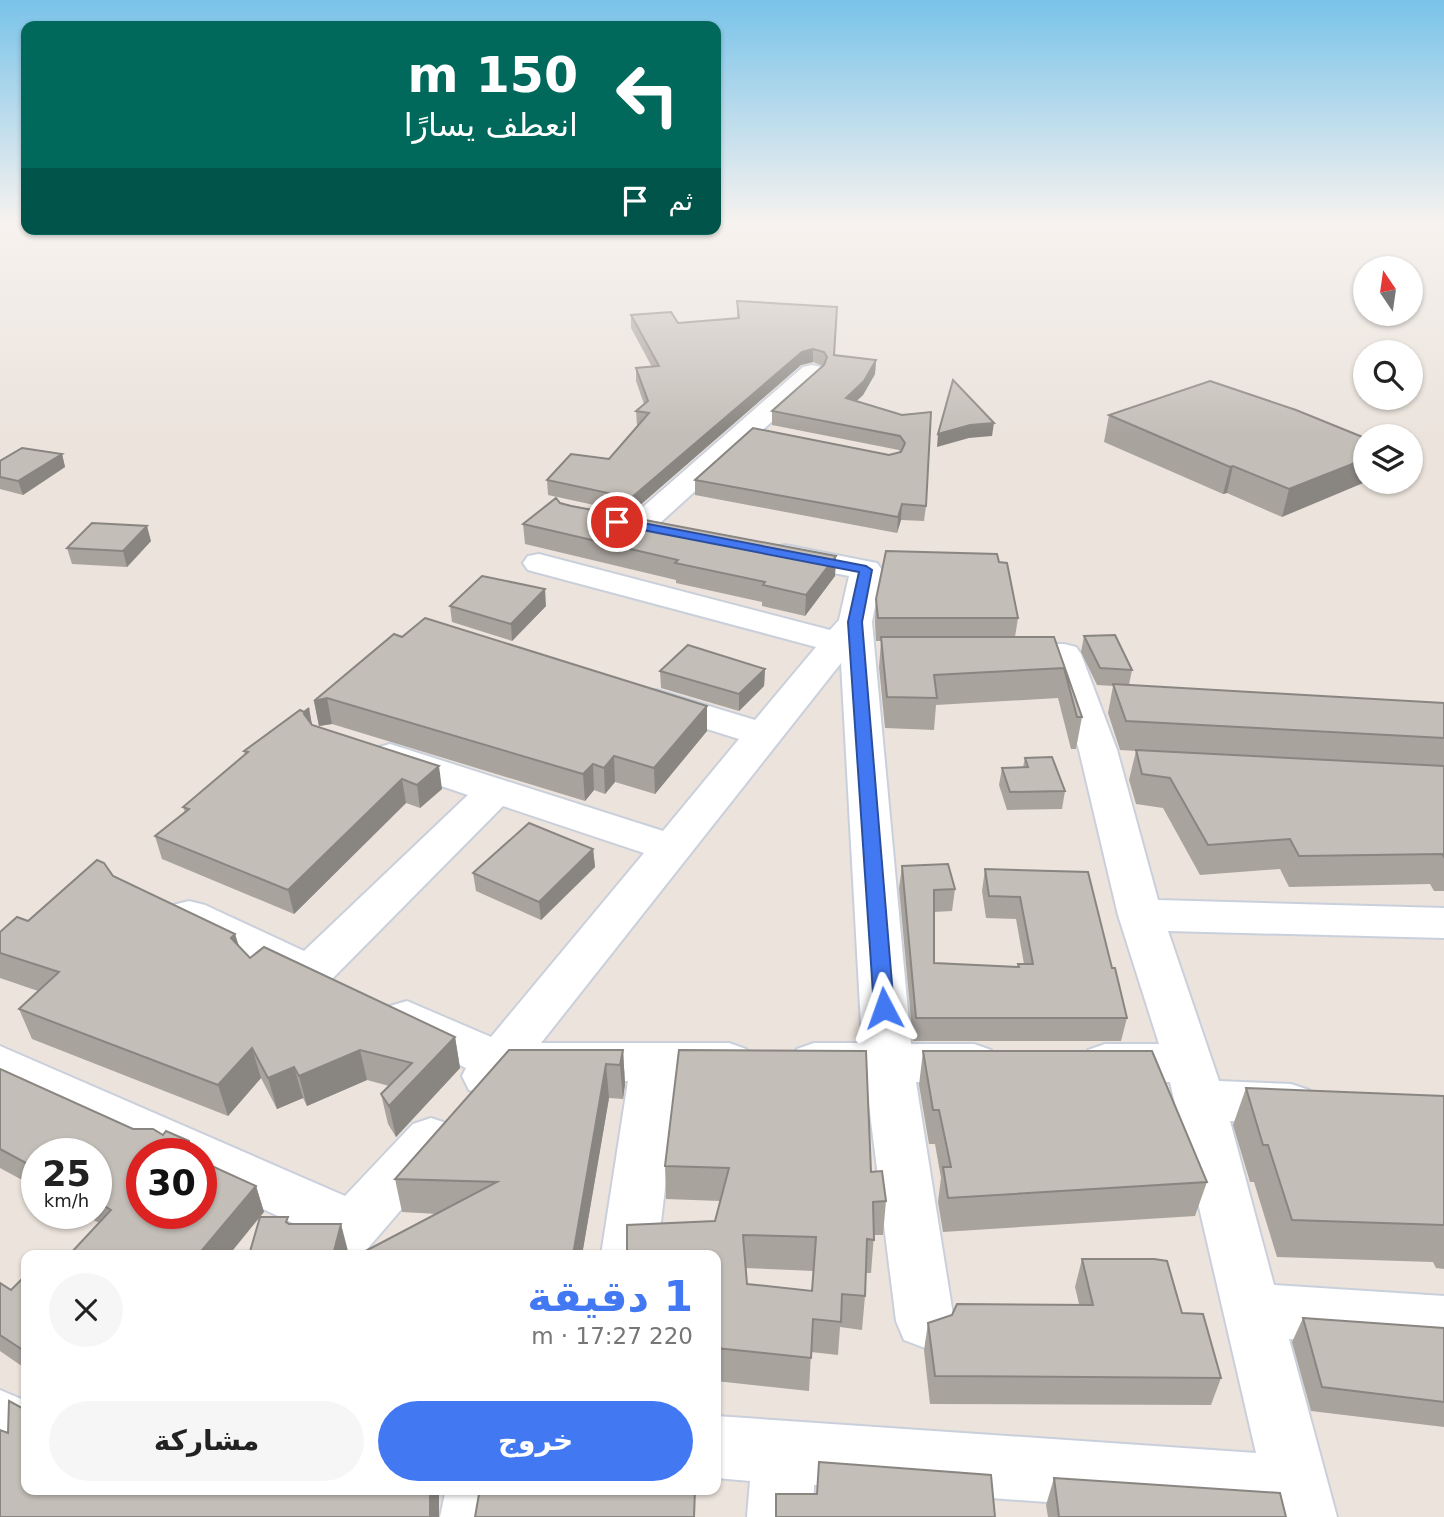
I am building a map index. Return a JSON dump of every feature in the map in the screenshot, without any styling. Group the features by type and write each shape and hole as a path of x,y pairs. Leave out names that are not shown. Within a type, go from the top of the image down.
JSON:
{"street":[{"path":"679,534 626,524 759,433 812,372"},
{"path":"759,549 866,570 859,643 888,1063 925,1321"},
{"path":"539,563 859,643"},
{"path":"217,1166 340,1240 499,1062 764,735 859,643"},
{"path":"721,1447 1300,1503 1195,1082 1140,915 1104,764 1097,699 1064,654 981,654"},
{"path":"631,693 764,735"},
{"path":"356,745 673,848"},
{"path":"1104,764 1145,766"},
{"path":"343,989 495,790"},
{"path":"151,899 499,1062 1012,1063"},
{"path":"1140,915 1444,923"},
{"path":"630,1250 656,1062"},
{"path":"1067,1063 1335,1106"},
{"path":"0,1065 162,1138"},
{"path":"1252,1310 1444,1323"},
{"path":"0,1420 21,1433"},
{"path":"780,1517 783,1452"},
{"path":"473,1517 477,1495"}],"building":[{"path":"737,301 837,307 834,355 876,360 864,381 846,398 902,415 931,412 926,506 902,504 898,517 695,480 753,428 889,455 901,452 905,443 900,436 772,411 824,365 827,357 824,352 813,349 802,352 631,498 547,480 571,454 609,459 649,413 636,411 648,401 636,368 659,366 631,315 671,312 678,323 739,318"},
{"path":"953,380 994,423 970,425 938,434"},
{"path":"1210,381 1296,410 1353,433 1353,464 1289,489 1109,415"},
{"path":"22,448 62,454 18,481 0,477 0,461"},
{"path":"556,498 560,503 571,506 836,556 806,595 763,585 765,582 675,563 678,560 523,524"},
{"path":"92,523 147,526 123,551 67,548"},
{"path":"886,551 997,554 999,562 1007,563 1018,618 878,618 876,599"},
{"path":"482,576 545,589 511,624 450,606"},
{"path":"425,618 707,706 654,768 614,756 604,768 593,764 583,774 327,698 314,701 394,634 402,637"},
{"path":"1115,635 1132,670 1100,668 1084,636"},
{"path":"881,637 1054,637 1082,717 1077,717 1064,668 934,675 937,698 887,697"},
{"path":"688,645 765,669 739,694 660,671"},
{"path":"1113,684 1444,703 1444,738 1126,721"},
{"path":"309,708 304,714 312,725 439,766 417,785 402,779 288,890 155,836 189,809 183,807 248,752 244,751 300,710 304,712"},
{"path":"1136,750 1444,766 1444,857 1442,854 1299,856 1290,839 1208,845 1170,778 1142,774"},
{"path":"1052,757 1065,791 1010,792 1002,768 1028,767 1025,758"},
{"path":"529,823 593,849 539,902 473,873"},
{"path":"97,860 104,863 113,876 235,934 231,938 250,958 264,947 455,1037 389,1106 381,1094 412,1063 360,1050 299,1076 294,1067 268,1078 252,1048 218,1085 19,1009 59,972 0,953 0,932 17,917 28,921"},
{"path":"948,864 955,889 934,890 934,963 1019,967 1018,964 1033,964 1020,897 989,896 985,869 1088,872 1127,1018 916,1018 902,866"},
{"path":"509,1050 623,1050 620,1065 606,1064 574,1250 368,1250 497,1182 395,1179"},
{"path":"679,1050 866,1051 871,1172 882,1171 886,1201 873,1202 874,1240 867,1239 865,1296 842,1294 841,1322 813,1319 811,1358 721,1349 721,1250 627,1250 627,1225 715,1221 729,1168 665,1166","holes":["743,1235 816,1237 812,1291 747,1284"]},
{"path":"923,1051 1152,1051 1207,1182 948,1198 943,1167 951,1167 939,1110 933,1110"},
{"path":"0,1069 133,1129 153,1129 163,1135 166,1131 182,1138 126,1138 126,1229 217,1229 217,1168 256,1186 202,1250 74,1250 93,1229 112,1229 112,1138 21,1138 21,1160 0,1149"},
{"path":"1246,1088 1444,1096 1444,1225 1292,1220 1268,1145 1263,1145"},
{"path":"260,1217 288,1217 286,1222 289,1224 341,1224 334,1250 250,1250"},
{"path":"1082,1259 1167,1261 1182,1313 1203,1314 1221,1378 935,1376 928,1323 952,1315 957,1304 1093,1305"},
{"path":"21,1280 21,1349 0,1335 0,1283 11,1290"},
{"path":"1303,1318 1444,1328 1444,1402 1322,1387"},
{"path":"9,1401 21,1407 21,1495 430,1495 430,1517 0,1517 0,1430 8,1433"},
{"path":"819,1462 991,1475 995,1517 776,1517 776,1494 817,1494"},
{"path":"1054,1478 1280,1493 1286,1517 1059,1517"},
{"path":"479,1495 695,1495 694,1517 475,1517"}],"route":[{"path":"617,522 866,570 855,622 884,1008"}]}
